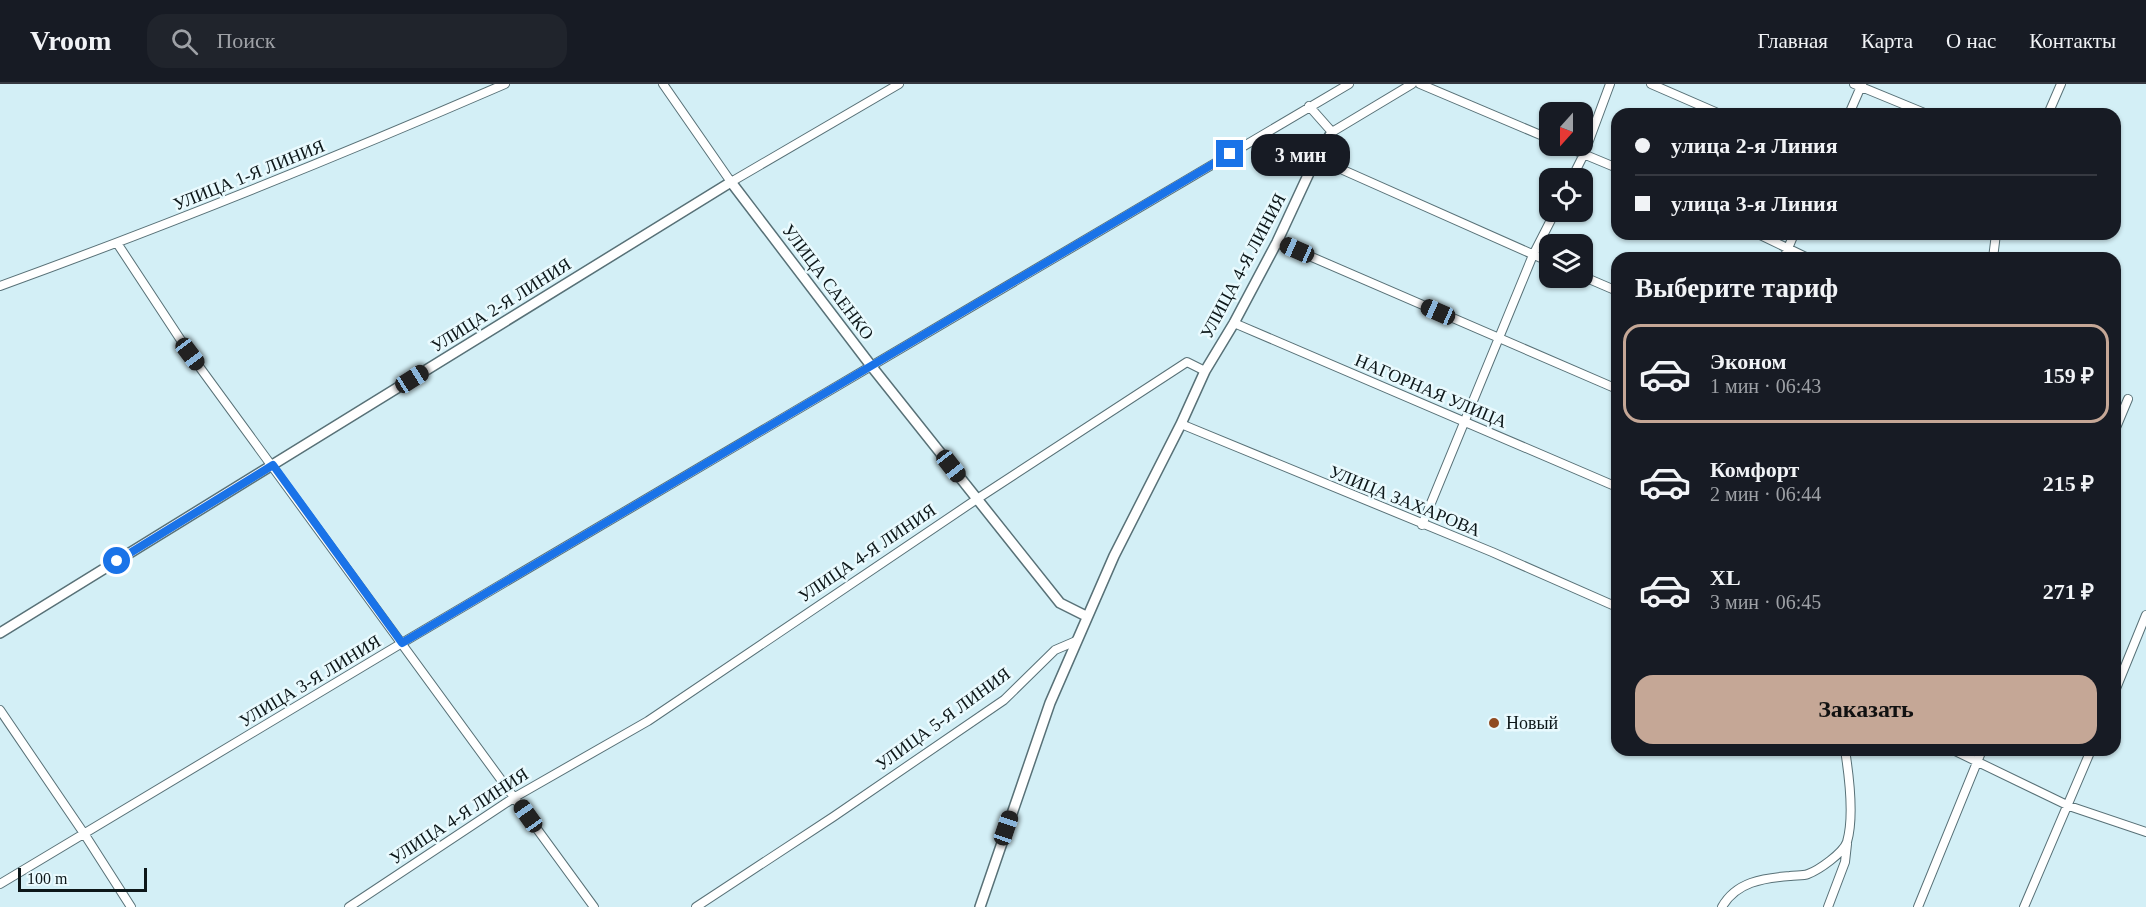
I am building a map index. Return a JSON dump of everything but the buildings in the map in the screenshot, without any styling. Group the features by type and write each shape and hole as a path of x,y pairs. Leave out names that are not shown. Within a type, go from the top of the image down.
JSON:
{"street":[{"name":"УЛИЦА 1-Я ЛИНИЯ","path":"0,286 117,243 366,145 506,84"},
{"path":"663,84 731,182"},
{"name":"УЛИЦА 2-Я ЛИНИЯ","path":"0,633 731,182 899,84"},
{"name":"УЛИЦА 3-Я ЛИНИЯ","path":"0,884 402,643 1349,84"},
{"path":"1309,106 1332,132 1412,84"},
{"path":"1420,84 1539,134"},
{"path":"1593,130 1610,84"},
{"path":"1651,84 1706,108"},
{"path":"2051,108 2061,84"},
{"path":"1852,108 1859,85 1913,108"},
{"name":"УЛИЦА 4-Я ЛИНИЯ","path":"349,907 515,797 648,721 977,498 1187,362 1205,371 1234,323 1277,242 1316,158 1332,132"},
{"path":"1589,156 1611,165"},
{"path":"1316,158 1539,257"},
{"name":"УЛИЦА САЕНКО","path":"731,182 872,367 1060,603 1086,616"},
{"path":"1422,525 1533,255 1550,222"},
{"path":"1770,240 1794,252"},
{"path":"1786,252 1791,240"},
{"path":"1277,242 1611,386"},
{"path":"117,243 190,354 594,907"},
{"path":"1593,281 1611,288"},
{"name":"НАГОРНАЯ УЛИЦА","path":"1234,323 1611,484"},
{"path":"980,907 1050,703 1086,616 1205,371"},
{"path":"2121,416 2128,399"},
{"name":"УЛИЦА ЗАХАРОВА","path":"1181,424 1492,552 1611,605"},
{"path":"2121,676 2146,615"},
{"name":"УЛИЦА 5-Я ЛИНИЯ","path":"696,907 843,811 1004,700 1055,650 1076,641"},
{"path":"0,710 131,907"},
{"path":"1828,907 1845,862 1850,781 1846,756"},
{"path":"1965,756 2068,806 2146,832"},
{"path":"1918,907 1980,756"},
{"path":"2024,907 2089,756"},
{"path":"1722,907 1727,897 1736,889 1771,877 1808,874 1832,859 1847,844"}],"place":[{"name":"Новый","path":"1494,723"}],"route":[{"path":"117,561 273,465 402,643 1230,154"}]}
